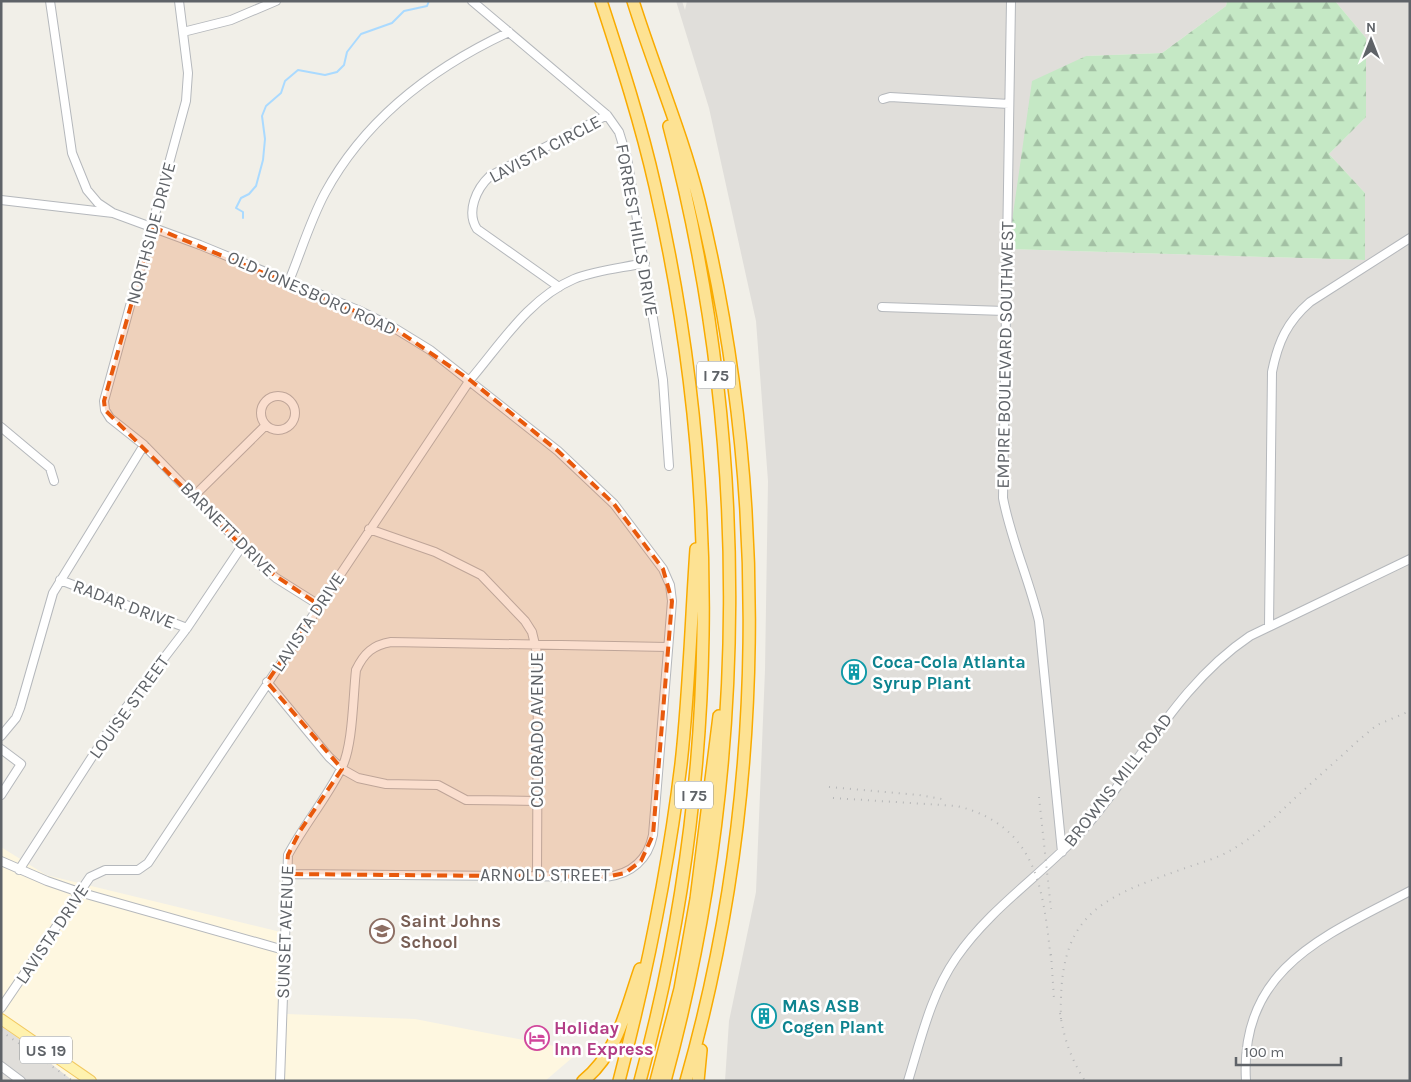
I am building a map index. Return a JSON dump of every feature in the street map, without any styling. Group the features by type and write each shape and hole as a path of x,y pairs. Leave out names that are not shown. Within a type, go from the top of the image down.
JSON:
{"highway":[{"name":"I 75","path":"601,1 640,128 667,241 682,322 694,413 704,579 704,654 700,745 690,836 676,927 640,1081"},
{"name":"I 75","path":"633,1 650,54 678,162 706,294 721,412 728,540 726,701 718,799 706,898 688,992 665,1081"},
{"path":"650,54 688,162 707,236 731,373 745,514 748,591 748,679 742,773 722,920 706,1003 686,1081"},
{"path":"618,1081 640,999 655,925 681,763 699,504"},
{"path":"656,1081 680,989 693,917 709,806 717,720 726,701"},
{"path":"583,1081 600,1065 610,1052 655,925"},
{"path":"698,1081 706,1003"}],"main road":[{"name":"US 19","path":"1,1019 91,1081"}],"street":[{"name":"OLD JONESBORO ROAD","path":"50,1 72,153 87,190 98,203 113,213 153,227 289,282 391,326 430,350 470,380 581,471 614,504 642,539 663,569 670,585 672,601 668,647"},
{"name":"NORTHSIDE DRIVE","path":"144,445 110,418 105,410 104,401 186,101 188,73 179,1"},
{"path":"183,32 231,20 276,1"},
{"name":"FORREST HILLS DRIVE","path":"472,1 607,115 619,132 627,158 663,380 669,466"},
{"name":"EMPIRE BOULEVARD SOUTHWEST","path":"1011,1 1005,311 1004,498 1010,531 1030,585 1039,621 1062,852"},
{"path":"289,282 325,193 370,132 401,100 436,72 474,48 509,32"},
{"path":"883,99 890,97 1009,104"},
{"name":"LAVISTA CIRCLE","path":"558,287 477,229 472,218 475,195 480,184 490,176 607,115"},
{"path":"1,200 113,213"},
{"path":"1269,626 1272,372 1277,348 1286,328 1310,302 1410,238"},
{"name":"LAVISTA DRIVE","path":"1,1008 90,877 98,872 138,870 148,863 470,380 531,309 558,287 588,274 645,264"},
{"path":"882,307 1005,311"},
{"path":"278,396 288,399 295,408 294,419 291,424 282,430 270,428 266,425 261,415 261,409 267,400 278,396"},
{"path":"194,496 266,425"},
{"path":"1,427 50,468 54,481"},
{"path":"1,736 16,718 48,605 60,580 144,445"},
{"name":"BARNETT DRIVE","path":"144,445 242,546 276,578 319,605"},
{"name":"COLORADO AVENUE","path":"369,529 435,552 481,575 525,621 537,645 537,876"},
{"name":"LOUISE STREET","path":"19,870 112,726 187,628 242,546"},
{"name":"BROWNS MILL ROAD","path":"908,1081 930,1010 940,986 955,959 974,934 1062,852 1102,807 1199,678 1232,648 1269,626 1410,560"},
{"name":"RADAR DRIVE","path":"60,580 187,628"},
{"path":"342,769 346,754 356,670 362,657 372,648 392,642 668,647"},
{"name":"ARNOLD STREET","path":"286,874 615,876 634,868 647,854 653,835 668,647"},
{"path":"267,682 329,757 342,769 358,778 374,783 438,786 466,800 538,801"},
{"path":"1,749 20,764 1,795"},
{"name":"SUNSET AVENUE","path":"280,1081 288,855 300,831 342,769"},
{"path":"1,861 19,870 79,892 284,950"},
{"path":"1246,1081 1246,1052 1250,1031 1258,1008 1281,971 1300,953 1322,938 1410,891"},
{"path":"1,1066 21,1081"}],"highlighted area":[{"path":"153,227 391,326 470,380 558,451 614,504 663,569 672,601 653,835 641,861 625,873 606,877 286,874 288,855 300,831 342,769 267,682 319,605 264,568 105,410 104,401"}],"shaded area":[{"path":"676,1 682,1 685,10 687,1 1227,1 1226,6 1162,53 1086,56 1008,249 1364,260 1365,193 1329,154 1366,117 1366,38 1335,1 1410,1 1410,1081 725,1081 729,1021 756,892 765,670 768,481 756,321 709,108"},
{"path":"1,847 46,875 289,934 287,1014 415,1019 580,1051 545,1081 73,1081 1,1025"},
{"path":"1,1025 7,1029 73,1081 1,1081"}],"green space":[{"path":"1227,1 1335,1 1366,38 1366,117 1329,154 1365,193 1365,260 1008,249 1032,81 1086,56 1162,53 1226,6"}],"waterway":[{"path":"243,218 243,212 236,208 241,198 249,194 256,186 263,160 265,139 262,116 266,106 281,93 285,81 298,70 325,75 337,72 344,65 347,52 361,34 392,23 404,11 427,6 429,1"}],"railway":[{"path":"1061,1019 1062,985 1066,958 1074,936 1087,918 1103,904 1124,892 1220,856 1241,844 1265,825 1377,725 1410,711"},
{"path":"829,787 919,795 942,799"},
{"path":"1039,797 1051,909"},
{"path":"833,798 957,806 984,815 1005,829 1020,845 1031,864 1039,886 1051,960"},
{"path":"1051,954 1054,999"},
{"path":"1060,1013 1069,1048 1085,1081"},
{"path":"1,1031 73,1081"}],"place":[{"name":"Coca-Cola Atlanta Syrup Plant","path":"854,672"},
{"name":"Saint Johns School","path":"382,931"},
{"name":"MAS ASB Cogen Plant","path":"764,1016"},
{"name":"Holiday Inn Express","path":"537,1038"}]}
